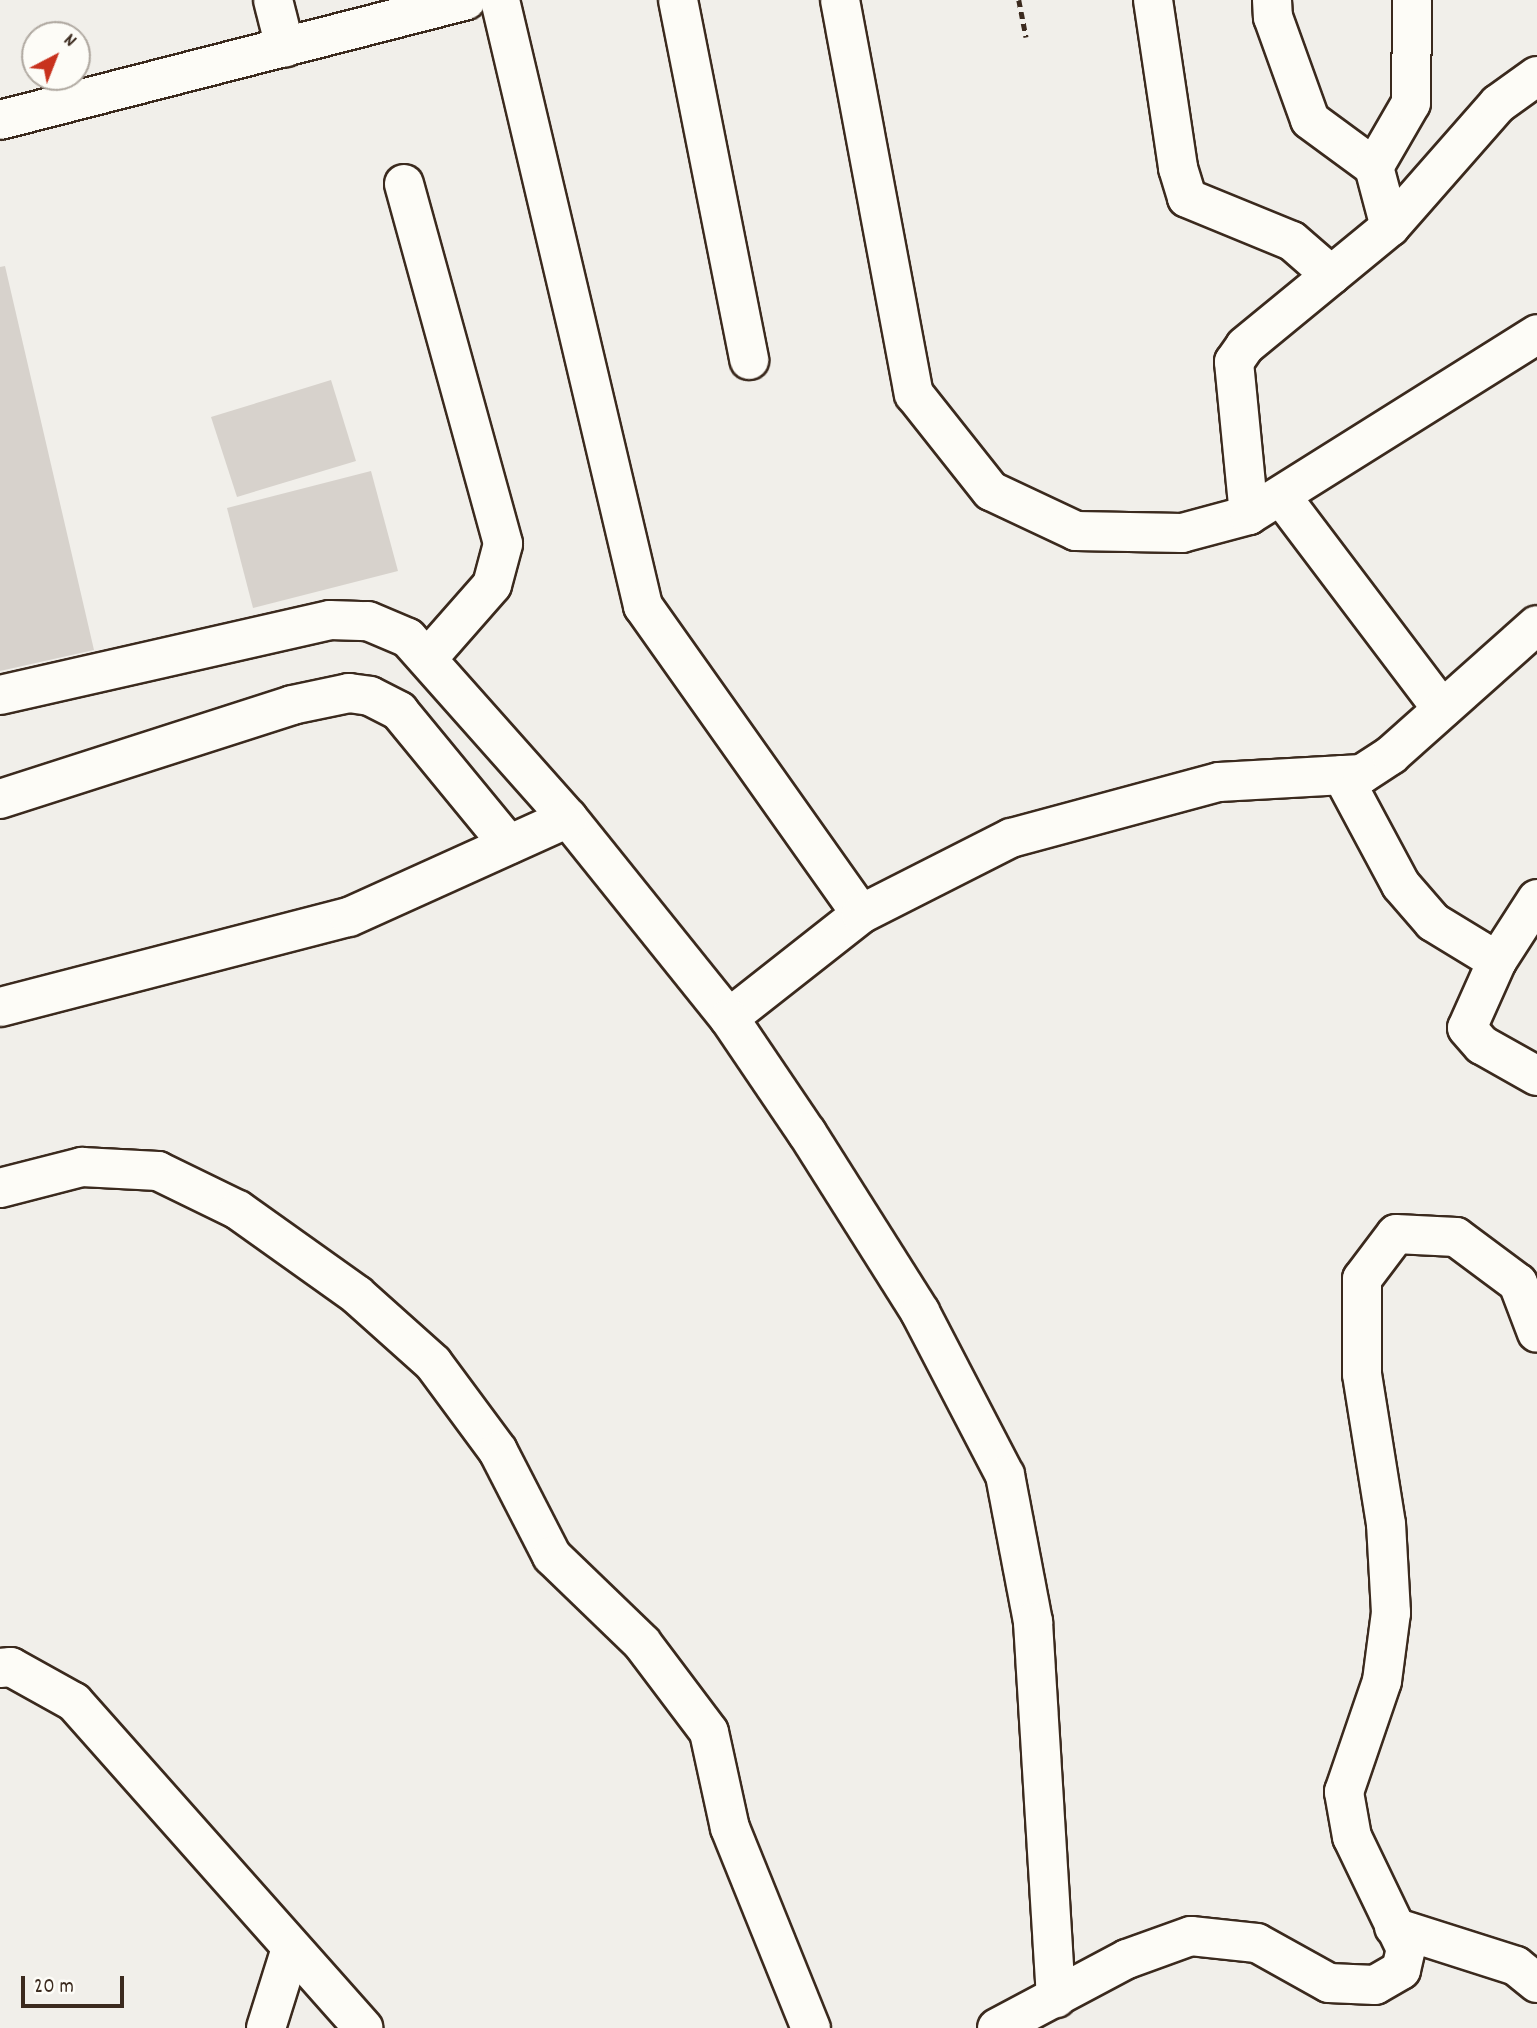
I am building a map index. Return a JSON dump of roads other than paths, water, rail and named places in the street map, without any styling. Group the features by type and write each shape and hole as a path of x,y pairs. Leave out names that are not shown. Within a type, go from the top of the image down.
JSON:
{"street":[{"path":"273,0 285,47"},
{"path":"0,120 466,0"},
{"path":"499,0 643,606 861,914"},
{"path":"678,0 749,360"},
{"path":"841,0 914,394 990,491 1076,531 1182,533 1265,506 1537,334"},
{"path":"1153,0 1178,168 1187,198 1292,241 1331,275"},
{"path":"1272,0 1273,17 1310,120 1374,167 1390,227"},
{"path":"1374,167 1411,103 1412,0"},
{"path":"1442,709 1265,506 1234,362 1245,346 1390,227 1498,104 1537,76"},
{"path":"404,184 503,544 492,585 426,659"},
{"path":"0,695 330,620 368,621 408,638 568,818 729,1018 920,1312 1006,1475 1033,1622 1056,1998"},
{"path":"729,1018 861,914 1011,838 1219,782 1362,774 1391,755 1537,625"},
{"path":"0,799 292,705 349,693 370,695 399,711 509,845"},
{"path":"1342,775 1401,885 1433,922 1497,961"},
{"path":"0,1007 349,917 568,818"},
{"path":"1537,899 1497,961 1467,1023 1468,1034 1537,1076"},
{"path":"0,1188 82,1167 158,1171 248,1218 357,1294 433,1363 498,1451 552,1556 642,1643 709,1732 730,1828 811,2028"},
{"path":"997,2028 1127,1959 1191,1936 1257,1942 1329,1983 1375,1985 1401,1970 1406,1949 1352,1837 1344,1792 1382,1681 1391,1613 1386,1524 1362,1374 1362,1279 1396,1234 1456,1237 1527,1275 1537,1332"},
{"path":"0,1668 11,1667 74,1702 363,2028"},
{"path":"1394,1927 1516,1966 1537,1983"},
{"path":"267,2028 291,1948"}]}
